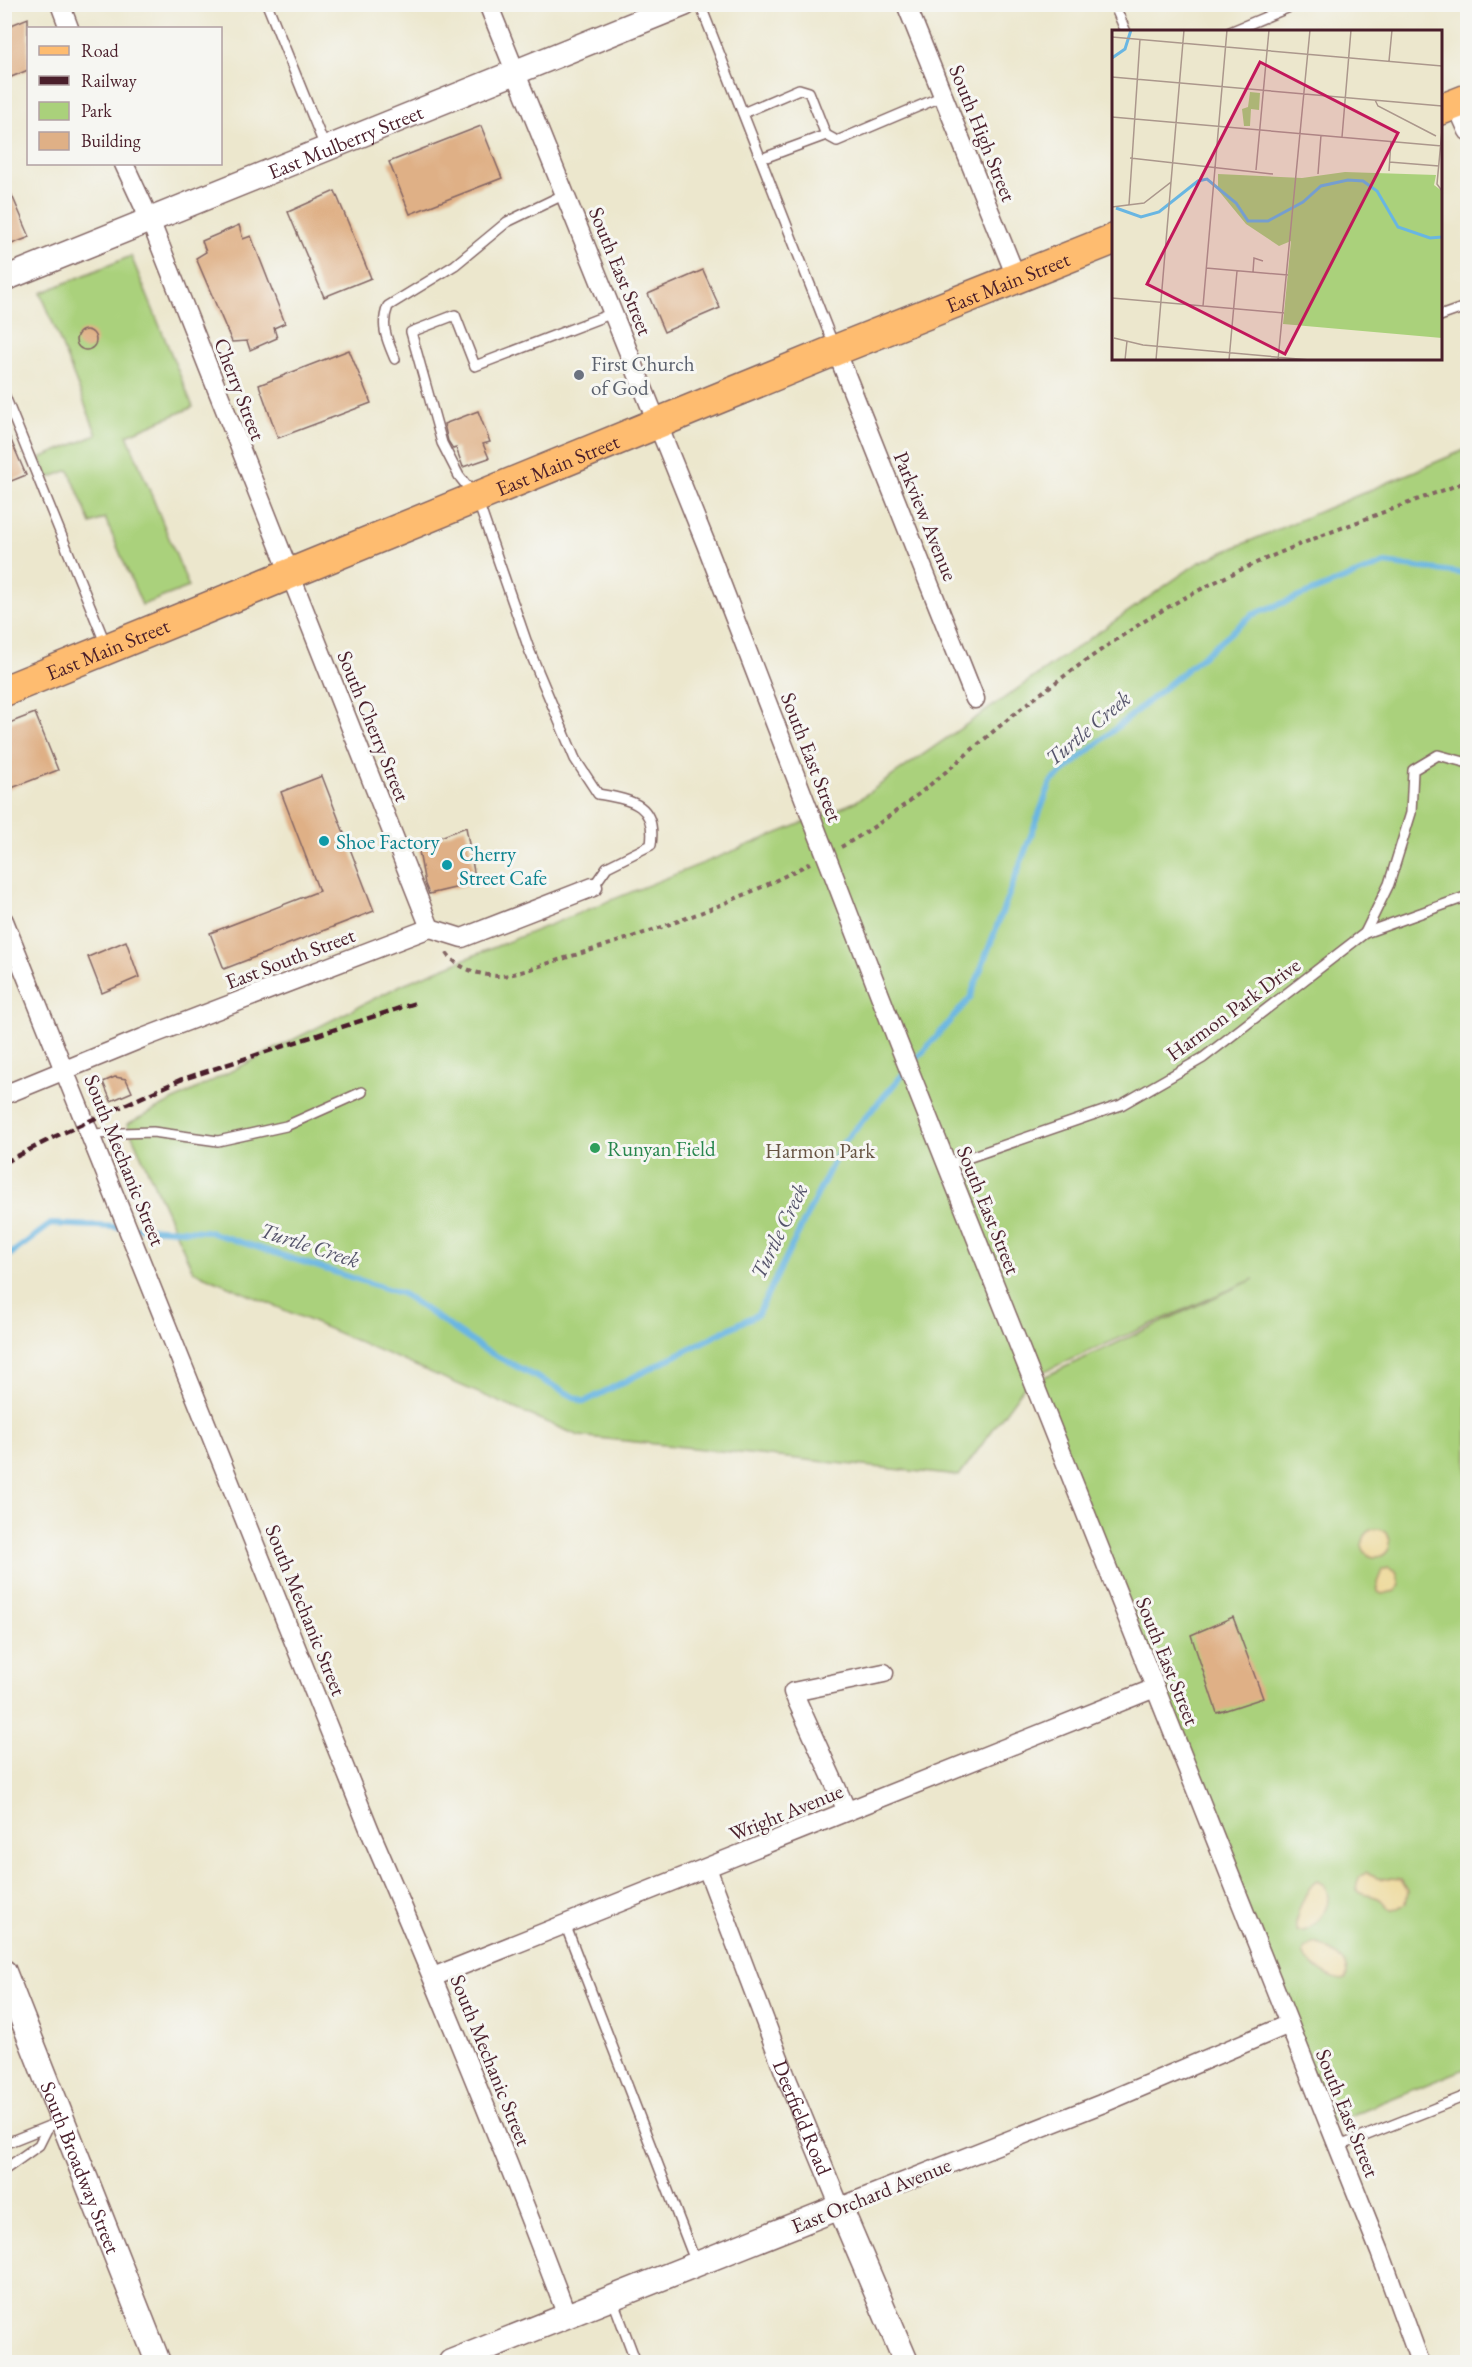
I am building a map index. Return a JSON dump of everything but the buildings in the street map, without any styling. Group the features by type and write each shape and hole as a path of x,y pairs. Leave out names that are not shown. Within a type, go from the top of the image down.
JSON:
{"main road":[{"name":"East Main Street","path":"4,691 1112,239"}],"street":[{"path":"60,4 69,27"},
{"name":"South East Street","path":"488,4 658,424 947,1165 1380,2252 1420,2362"},
{"name":"East Mulberry Street","path":"4,279 684,4"},
{"name":"South High Street","path":"906,4 1017,279"},
{"path":"1455,104 1467,131"},
{"name":"Cherry Street","path":"124,165 150,220 289,575"},
{"name":"Parkview Avenue","path":"836,350 975,699"},
{"name":"South Cherry Street","path":"289,575 430,928"},
{"path":"430,928 462,938 593,887"},
{"name":"South Mechanic Street","path":"4,921 366,1820 522,2196 567,2316"},
{"name":"East South Street","path":"4,1095 430,928"},
{"path":"847,1811 793,1692 884,1673"},
{"name":"Wright Avenue","path":"433,1977 1155,1688"},
{"name":"Deerfield Road","path":"707,1868 785,2074 906,2362"},
{"name":"South Broadway Street","path":"4,1972 55,2124 158,2362"},
{"name":"East Orchard Avenue","path":"451,2362 1101,2104 1289,2024"}],"lane":[{"path":"267,4 326,149"},
{"path":"700,4 836,350"},
{"path":"1114,4 1125,30"},
{"path":"1235,30 1292,6"},
{"path":"743,113 799,89 809,92 826,135 837,141 943,96"},
{"path":"761,159 826,135"},
{"path":"395,358 384,329 383,317 388,306 455,265 507,222 565,194"},
{"path":"1442,315 1467,306"},
{"path":"593,887 607,867 651,845 654,827 644,808 626,799 598,794 575,759 530,652 477,498 459,476 442,443 411,332 455,315 476,366 613,313"},
{"path":"4,394 8,414 107,649"},
{"path":"1365,933 1389,884 1410,813 1413,770 1438,755 1467,763"},
{"path":"1365,933 1467,896"},
{"name":"Harmon Park Drive","path":"947,1165 1121,1105 1203,1058 1365,933"},
{"path":"90,1134 153,1132 218,1141 286,1126 362,1092"},
{"path":"565,1924 697,2265"},
{"path":"1337,2147 1467,2095"},
{"path":"4,2144 55,2124"},
{"path":"4,2170 39,2145 55,2124"},
{"path":"612,2298 636,2362"}],"path":[{"path":"430,928 450,958 472,972 501,976 656,931 729,902 849,842 902,806 1067,675 1153,617 1242,569 1467,481"}],"green space":[{"path":"131,256 193,407 127,435 189,587 142,605 105,518 91,524 69,470 48,478 40,458 97,435 41,293"},
{"name":"Harmon Park","path":"1467,449 1467,2068 1329,2124 1033,1382 1254,1279 1031,1377 959,1476 579,1436 193,1271 127,1124 403,984 855,802 1198,563"}],"sand":[{"path":"1376,1529 1386,1533 1390,1543 1386,1553 1376,1557 1366,1553 1362,1543 1366,1533"},
{"path":"1388,1568 1396,1572 1400,1585 1395,1591 1382,1594 1378,1592 1377,1583 1382,1570"},
{"path":"1366,1873 1377,1878 1401,1880 1408,1891 1406,1903 1399,1908 1390,1909 1380,1899 1358,1892 1357,1883 1360,1876"},
{"path":"1317,1881 1328,1894 1324,1912 1312,1927 1297,1931 1301,1904 1309,1889"},
{"path":"1315,1943 1338,1956 1345,1967 1346,1979 1329,1975 1315,1967 1306,1957 1303,1953 1305,1948"}],"waterway":[{"name":"Turtle Creek","path":"4,1259 51,1224 206,1231 403,1294 483,1349 584,1402 758,1314 843,1143 970,998 1051,782 1252,615 1385,563 1468,574"}],"railway":[{"path":"4,1163 56,1136 180,1080 415,1003"}],"place":[{"name":"First Church of God","path":"579,375"},
{"name":"Shoe Factory","path":"324,841"},
{"name":"Cherry Street Cafe","path":"447,865"},
{"name":"Runyan Field","path":"595,1148"}]}
